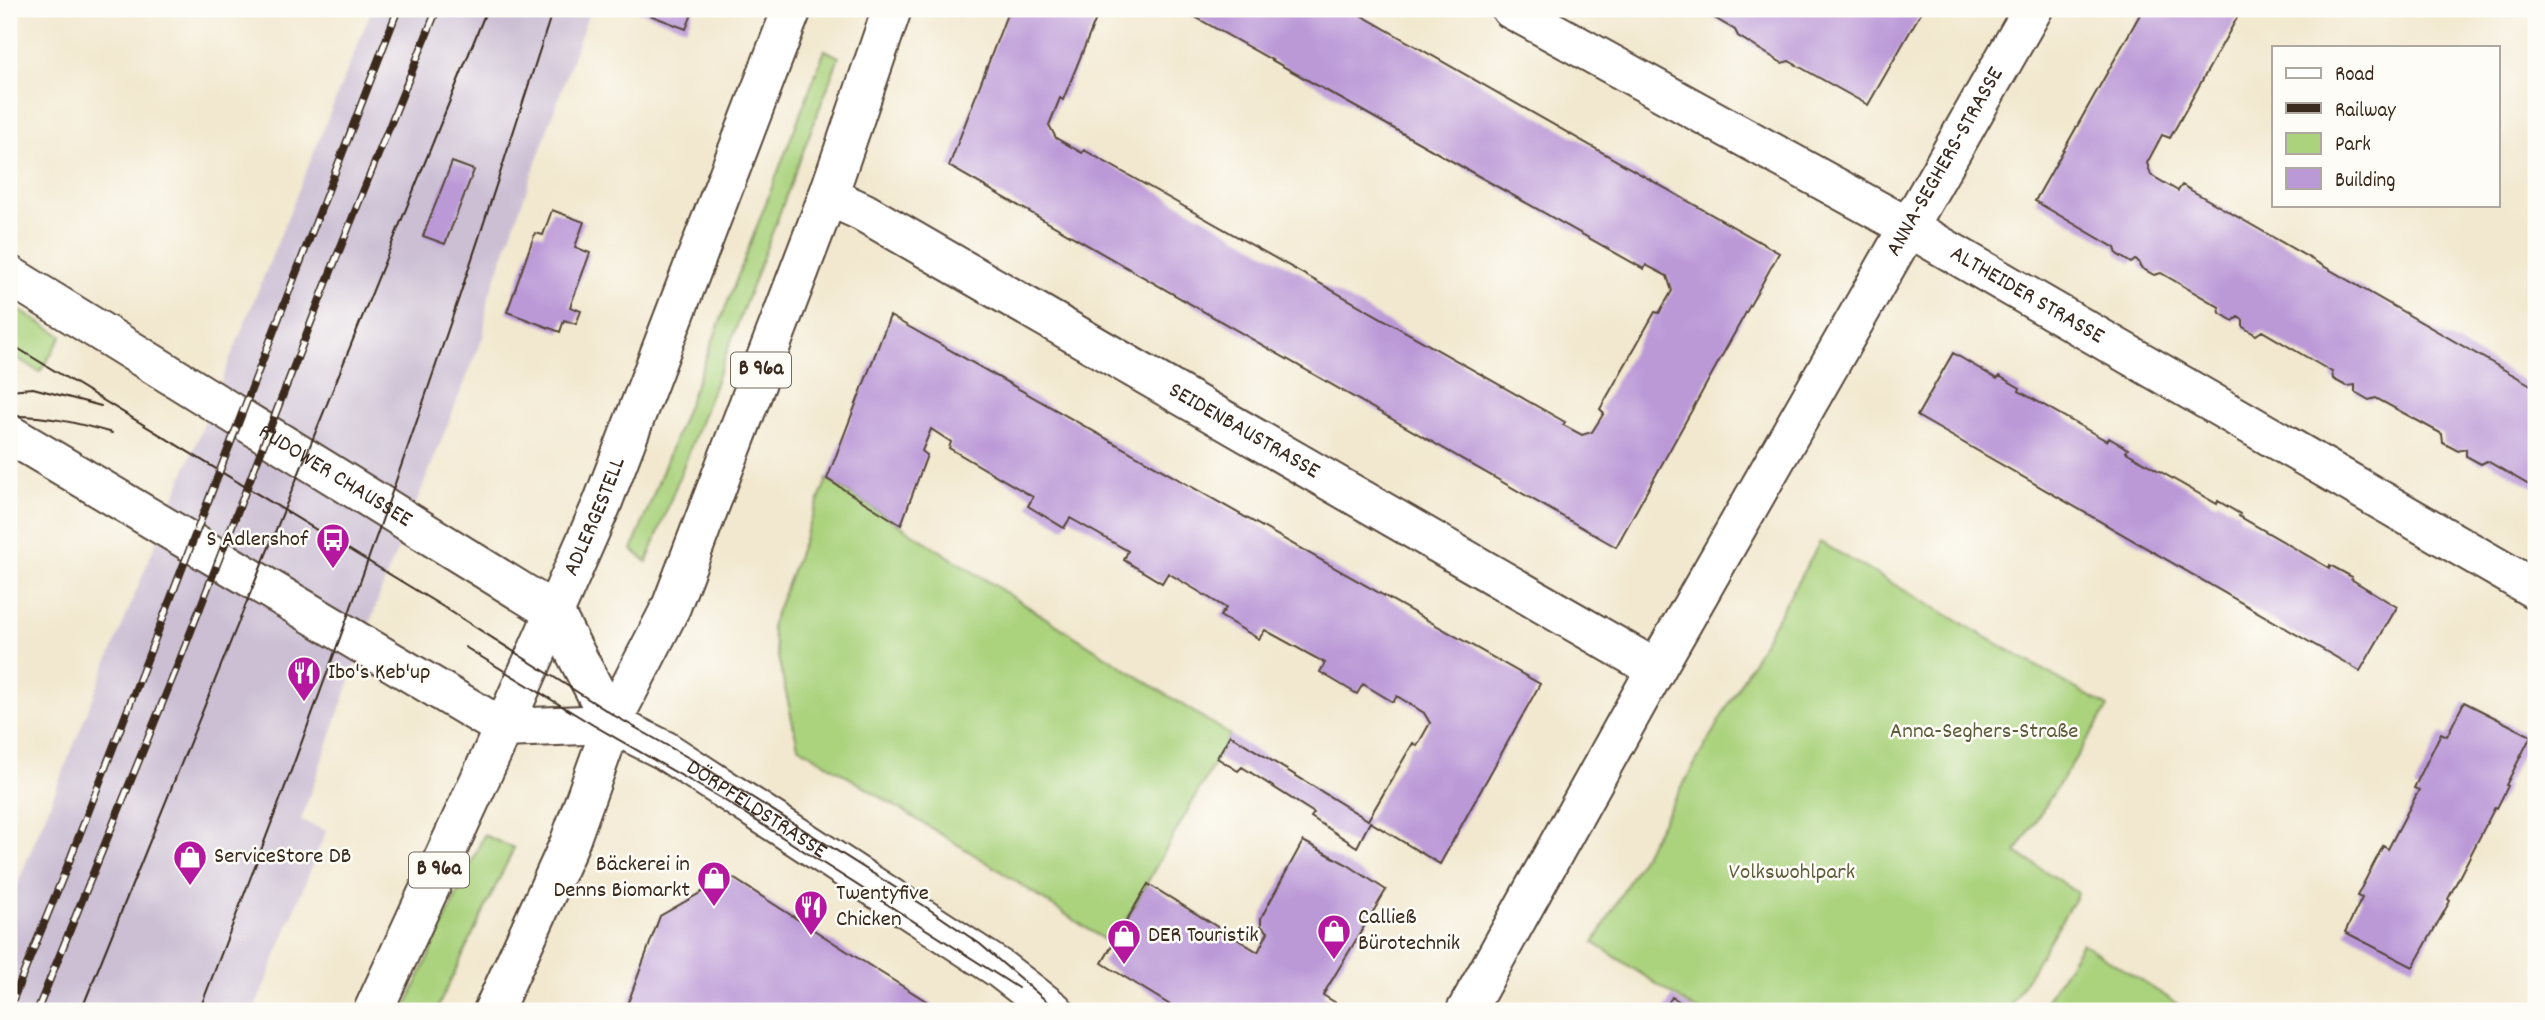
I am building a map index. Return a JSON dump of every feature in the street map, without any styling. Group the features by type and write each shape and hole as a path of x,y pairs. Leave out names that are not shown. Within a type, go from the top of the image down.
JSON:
{"street":[{"name":"ADLERGESTELL","path":"373,1011 602,504 792,9"},
{"name":"B 96a","path":"493,1011 569,844 612,724 671,607 828,196 892,9"},
{"name":"ALTHEIDER STRASSE","path":"1511,9 1908,227 2536,590"},
{"name":"ANNA-SEGHERS-STRASSE","path":"1466,1011 1656,669 2032,9"},
{"name":"SEIDENBAUSTRASSE","path":"828,196 863,212 1656,669"},
{"name":"RUDOWER CHAUSSEE","path":"9,275 554,612"},
{"path":"9,434 503,727"},
{"path":"554,612 612,724"},
{"name":"DÖRPFELDSTRASSE","path":"503,727 612,724 664,750 1000,969 1054,1011"}],"shaded area":[{"path":"372,9 590,9 487,302 484,334 384,583 301,820 326,831 254,1011 9,1011 9,905"}],"green space":[{"path":"825,50 839,57 647,562 632,550"},
{"path":"9,304 62,336 40,372 9,353"},
{"path":"827,479 1230,735 1112,945 994,867 798,746 771,626"},
{"name":"Volkswohlpark","path":"1820,542 2108,707 2016,852 2078,893 2007,1011 1698,1011 1594,943"},
{"path":"484,835 514,848 436,1011 404,1011"},
{"path":"2082,943 2189,1011 2040,1011"}],"building":[{"path":"634,9 694,9 686,29"},
{"path":"1009,9 1100,9 1063,100 1060,98 1049,125 1056,138 1082,153 1084,150 1565,422 1563,425 1582,435 1592,432 1604,413 1600,409 1655,312 1659,313 1672,291 1667,276 1646,265 1644,269 1181,9 1350,9 1779,253 1616,547 949,166"},
{"path":"1699,9 1923,9 1868,105 1789,61 1782,63"},
{"path":"2143,9 2242,9 2170,138 2162,135 2147,163 2151,175 2178,191 2182,185 2536,388 2536,489 2487,461 2481,464 2466,456 2466,449 2458,451 2443,443 2442,434 2376,398 2369,400 2355,392 2355,385 2346,386 2333,379 2332,372 2262,331 2256,335 2243,327 2243,320 2238,317 2233,321 2220,313 2219,307 2161,273 2154,275 2140,267 2135,260 2131,263 2117,254 2115,248 2035,201"},
{"path":"452,162 474,170 445,244 423,236"},
{"path":"552,210 584,222 575,247 590,253 570,307 581,311 576,324 564,320 560,332 507,312 535,233 543,235"},
{"path":"890,316 1540,684 1440,864 1370,822 1357,847 1311,817 1314,813 1242,767 1238,771 1217,758 1230,735 1368,820 1413,743 1417,746 1430,723 1424,713 1397,696 1393,702 1363,684 1357,694 1320,672 1325,663 1265,630 1259,639 1220,616 1226,608 1168,573 1162,583 1124,560 1128,551 1070,518 1064,528 1028,506 1033,497 949,448 951,442 931,429 922,451 927,455 901,525 827,479"},
{"path":"1953,353 1997,379 1999,376 2020,388 2019,391 2107,441 2109,438 2128,449 2126,452 2217,504 2218,501 2329,568 2330,565 2352,577 2351,579 2397,607 2360,671 1917,416"},
{"path":"2464,702 2531,736 2497,808 2495,807 2448,899 2450,901 2413,967 2345,932 2362,898 2357,896 2383,846 2388,849 2419,790 2414,788 2441,733 2447,736"},
{"path":"1303,841 1348,865 1386,890 1323,995 1349,1011 1180,1011 1102,963 1148,884 1258,952 1268,932 1261,926 1261,918"},
{"path":"730,876 942,1011 625,1011 660,916"},
{"path":"1672,997 1695,1011 1663,1011"}],"tram line":[{"path":"81,1011 487,9"},
{"path":"199,1011 360,583 477,245 553,9"},
{"path":"9,343 450,611 615,716 696,762 923,905 980,944 1058,1011"},
{"path":"9,390 33,388 101,406"},
{"path":"9,416 61,420 112,433"},
{"path":"465,647 724,800 1018,988"}],"railway":[{"path":"9,1009 67,867 398,9"},
{"path":"37,1011 179,662 331,271 437,9"}],"place":[{"name":"S Adlershof","path":"333,570"},
{"name":"Ibo's Keb'up","path":"304,703"},
{"name":"ServiceStore DB","path":"190,887"},
{"name":"Bäckerei in Denns Biomarkt","path":"714,908"},
{"name":"Twentyfive Chicken","path":"811,937"},
{"name":"Calließ Bürotechnik","path":"1334,961"},
{"name":"DER Touristik","path":"1124,966"}],"park label":[{"name":"Anna-Seghers-Straße","path":"1984,732"}]}
